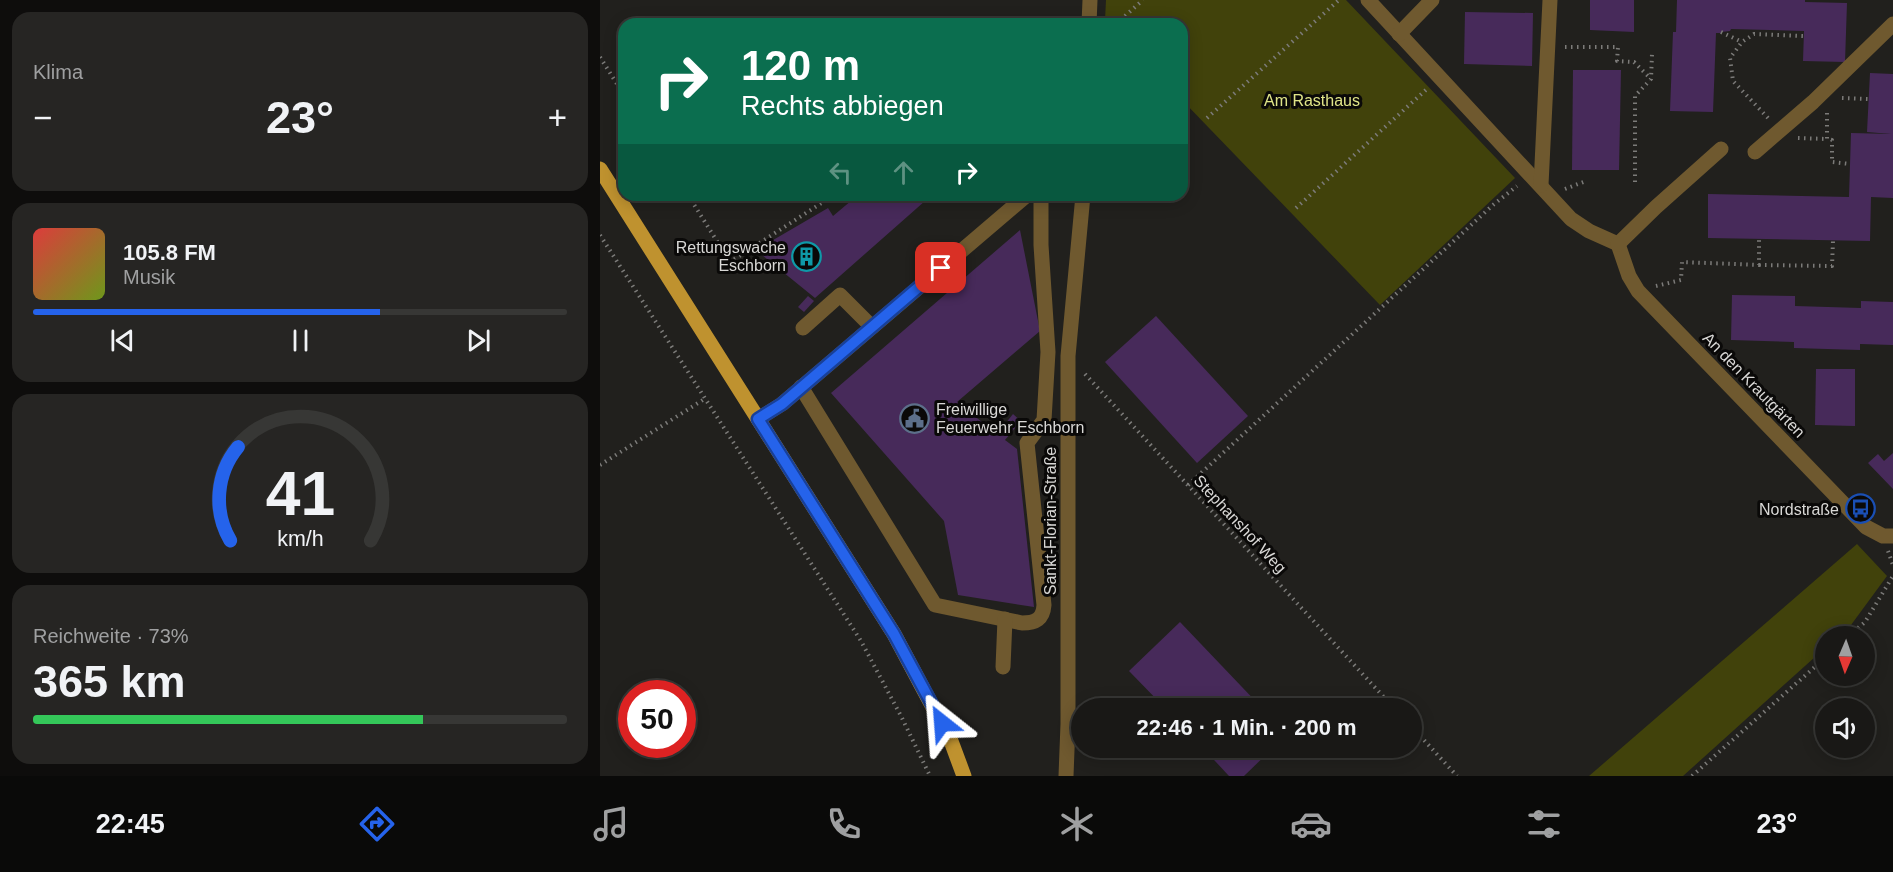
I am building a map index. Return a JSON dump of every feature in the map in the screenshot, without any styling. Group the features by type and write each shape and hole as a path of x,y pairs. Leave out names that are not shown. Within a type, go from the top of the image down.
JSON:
{"main road":[{"path":"600,169 618,197"},
{"path":"620,201 894,634 951,741 964,776"}],"street":[{"path":"1089,18 1090,0"},
{"path":"1368,0 1571,219 1588,231 1618,244 1721,149"},
{"path":"1399,34 1432,0"},
{"path":"1536,179 1550,0"},
{"path":"1755,152 1813,102 1893,24"},
{"path":"758,419 782,404 1020,201"},
{"path":"801,387 935,605 1032,623 1038,620 1043,613 1027,443 1044,420 1048,352 1041,246 1041,201"},
{"name":"Sankt-Florian-Straße","path":"1066,776 1068,356 1082,201"},
{"name":"An den Krautgärten","path":"1618,244 1629,276 1638,291 1866,527 1888,536"},
{"path":"802,328 840,295 872,327"},
{"path":"1003,666 1005,619"}],"path":[{"path":"1123,18 1143,0"},
{"path":"1207,118 1339,0"},
{"path":"1721,32 1742,42"},
{"path":"1804,36 1754,34 1742,42 1730,58 1733,81 1786,136 1806,140 1832,140 1832,162 1850,164"},
{"path":"1548,46 1618,47 1617,61 1634,62 1651,79"},
{"path":"1635,182 1635,96 1651,79 1652,54"},
{"path":"600,57 618,86"},
{"path":"1296,208 1440,77"},
{"path":"1827,106 1827,139"},
{"path":"1188,485 1494,205 1536,179"},
{"path":"692,201 730,262 825,201"},
{"path":"600,235 861,641 930,776"},
{"path":"1759,239 1759,265"},
{"path":"1638,291 1681,280 1682,262 1832,266 1833,241"},
{"name":"Stephanshof Weg","path":"1068,356 1385,698"},
{"path":"600,465 706,398"},
{"path":"1860,626 1893,576"},
{"path":"1692,776 1815,667"},
{"path":"1422,738 1457,776"}],"green space":[{"name":"Am Rasthaus","path":"1106,0 1346,0 1515,178 1380,305 1188,106 1188,18 1105,18"},
{"path":"1857,544 1887,576 1850,626 1815,626 1815,657 1683,776 1589,776"}],"building":[{"path":"1590,0 1634,0 1634,32 1590,30"},
{"path":"1677,0 1805,0 1805,2 1847,3 1845,62 1803,61 1804,31 1731,29 1716,33 1713,112 1670,111 1673,32 1676,32"},
{"path":"1465,12 1533,13 1532,66 1464,64"},
{"path":"1573,70 1621,70 1619,170 1572,170"},
{"path":"1870,73 1893,74 1893,198 1871,197 1870,241 1708,238 1708,194 1849,197 1851,133 1891,134 1867,132"},
{"path":"851,201 925,201 815,298 756,250 828,208 833,216"},
{"name":"Freiwillige Feuerwehr Eschborn","path":"1020,230 1040,331 957,402 997,434 1013,414 1021,421 1005,440 1017,449 1034,607 958,595 944,521 831,393"},
{"path":"1732,295 1795,296 1795,306 1861,308 1861,301 1893,302 1893,345 1860,344 1860,350 1794,348 1794,342 1731,340"},
{"path":"808,296 814,301 804,312 798,307"},
{"path":"1156,316 1248,416 1197,463 1105,362"},
{"path":"1816,369 1855,369 1855,426 1815,425"},
{"path":"1893,453 1893,489 1868,463 1878,454 1884,461"},
{"path":"1180,622 1252,698 1155,698 1129,671"},
{"path":"1212,758 1263,758 1244,776 1229,776"}],"place":[{"name":"Rettungswache Eschborn","path":"807,256"},
{"name":"Freiwillige Feuerwehr Eschborn","path":"915,418"},
{"name":"Nordstraße","path":"1860,509"}],"route":[{"path":"941,268 782,404 758,419 894,634 942,723"}]}
